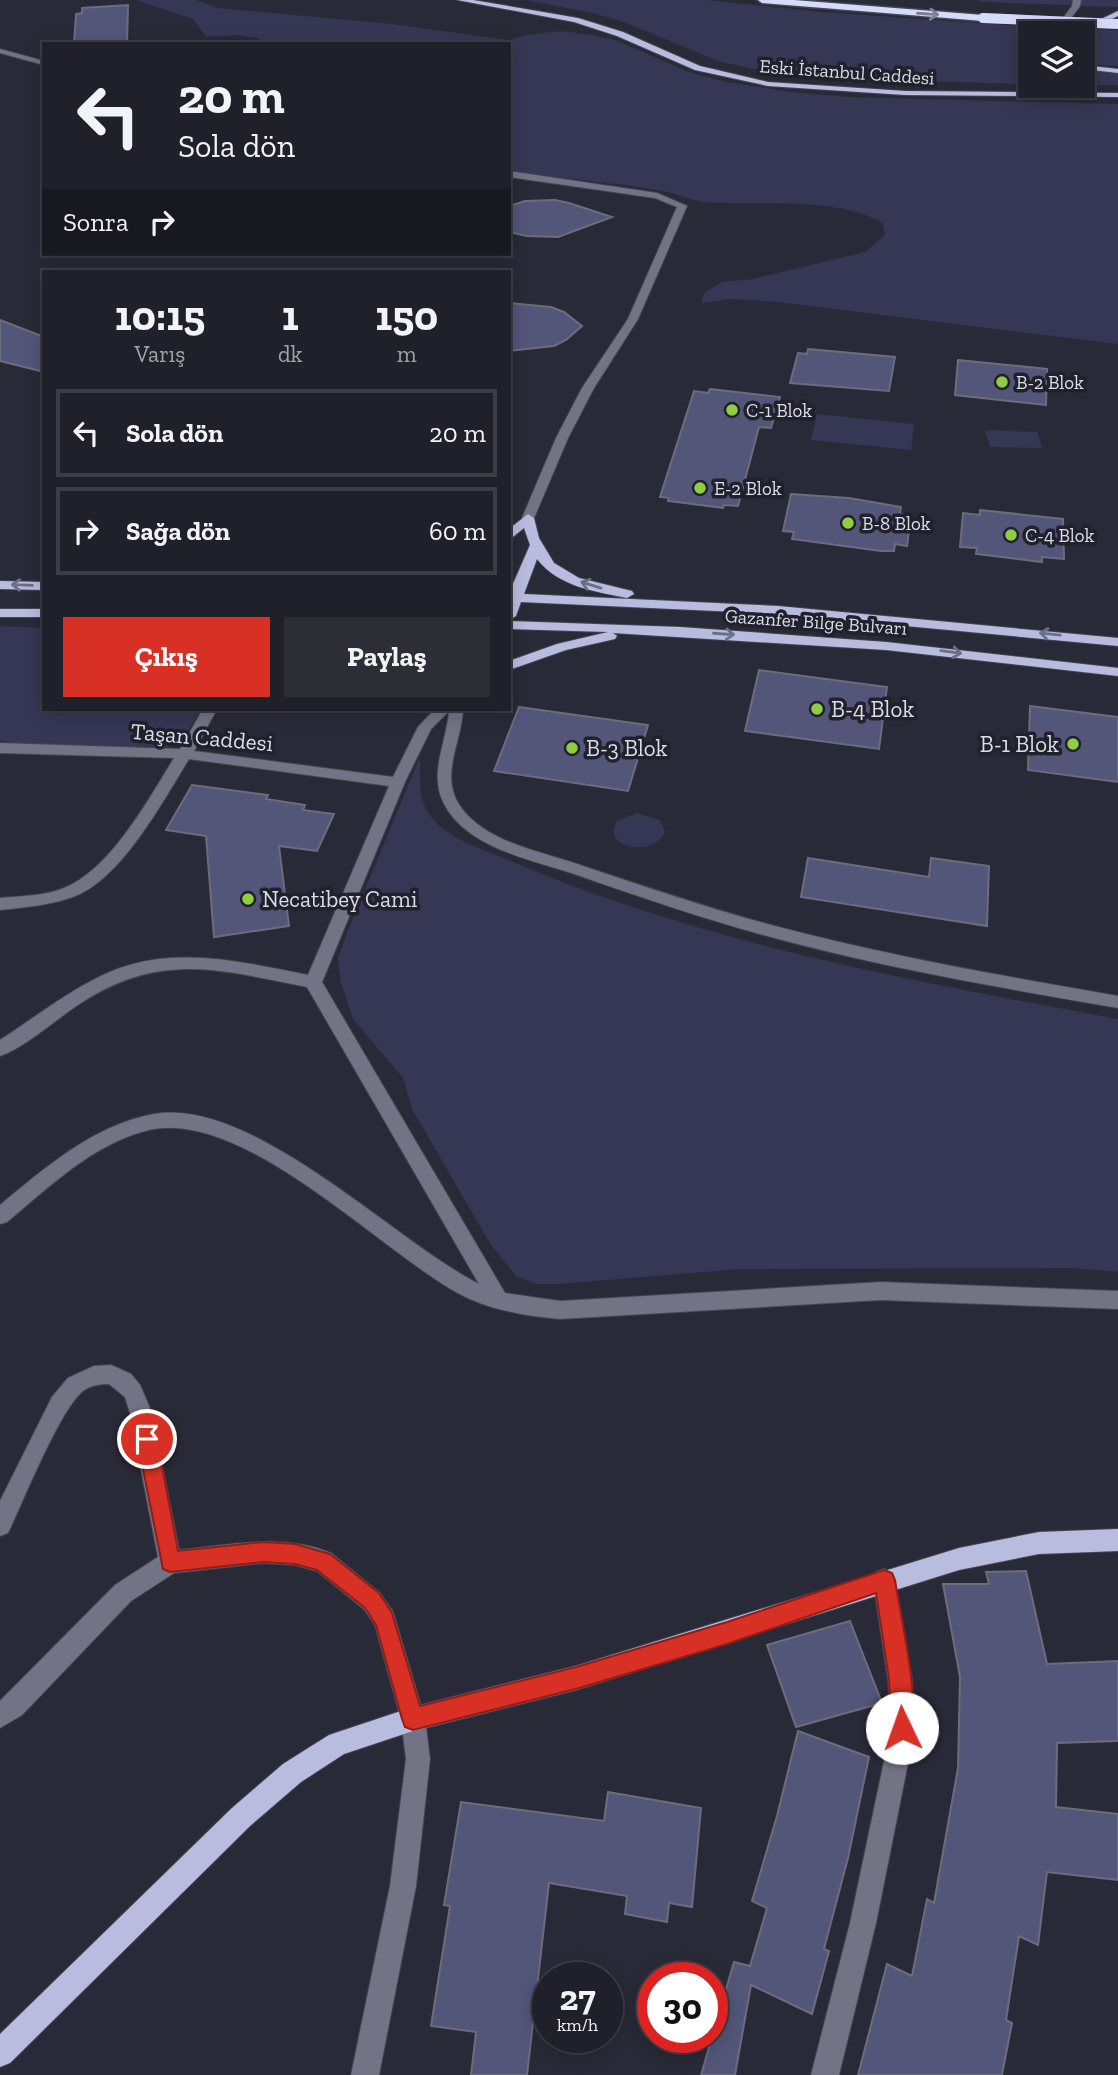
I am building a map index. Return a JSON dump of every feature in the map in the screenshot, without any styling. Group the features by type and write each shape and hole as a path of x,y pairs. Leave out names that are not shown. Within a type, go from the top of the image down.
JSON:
{"highway":[{"path":"762,0 983,18 1118,24"},
{"path":"864,0 1118,14"}],"main road":[{"name":"Eski İstanbul Caddesi","path":"461,0 575,20 620,34 698,68 768,84 905,93 1118,96"},
{"name":"Eski İstanbul Caddesi","path":"497,0 589,17 713,65 777,79 942,88 1118,90"},
{"path":"1095,24 1118,14"},
{"path":"1095,68 1118,71"},
{"path":"511,534 528,518 535,547 547,565 570,579 599,588 681,605"},
{"path":"535,547 513,597 681,605"},
{"path":"0,585 42,586"},
{"name":"Gazanfer Bilge Bulvarı","path":"681,605 955,624 1118,642"},
{"path":"0,613 42,613"},
{"name":"Gazanfer Bilge Bulvarı","path":"511,625 680,631 898,647 1118,672"},
{"path":"511,665 576,642 612,636 680,631"},
{"path":"0,2053 241,1817 292,1773 338,1744 413,1719 576,1678 727,1633 884,1580 959,1559 1039,1543 1118,1540"}],"street":[{"path":"1065,21 1076,6 1077,0"},
{"path":"0,51 42,62"},
{"path":"511,174 657,196 682,206 633,319 588,388 562,438 528,518"},
{"path":"0,904 51,897 89,881 121,847 185,754 209,711"},
{"path":"313,982 398,782 425,727 441,711"},
{"path":"456,711 453,732 442,761 442,773 450,802 469,823 509,846 685,905 799,939 1000,982 1118,1002"},
{"name":"Taşan Caddesi","path":"0,748 185,754 398,782"},
{"path":"0,1049 106,980 144,966 174,962 208,964 313,982"},
{"path":"313,982 499,1301"},
{"path":"0,1216 55,1172 118,1132 161,1121 182,1120 242,1140 277,1159 444,1273 470,1289 499,1301 560,1310 881,1292 1118,1300"},
{"path":"0,1525 59,1404 75,1385 94,1375 111,1374 124,1381 133,1392 141,1413 170,1562"},
{"path":"0,1716 123,1593 170,1562 263,1552 295,1554 323,1561 372,1601 385,1620 413,1719 418,1759 403,1886 365,2075"},
{"path":"825,2075 863,1923 898,1765 902,1728 900,1679 884,1580"}],"shaded area":[{"path":"136,0 196,0 218,8 392,24 509,40 561,31 593,35 618,41 686,71 726,82 791,92 849,97 1118,104 1118,344 778,302 731,299 701,303 704,293 722,282 753,279 865,252 885,235 882,223 844,209 796,204 704,202 644,188 511,173 511,42 261,42 258,38 239,35 206,37 193,19"},
{"path":"525,0 706,0 822,12 1018,26 1018,84 831,79 780,75 718,61 624,22"},
{"path":"976,0 1118,0 1118,7 983,2"},
{"path":"1095,29 1118,30 1118,66 1095,65"},
{"path":"1095,70 1118,72 1118,85 1095,85"},
{"path":"817,414 914,424 911,450 811,440"},
{"path":"985,430 1037,432 1042,448 990,447"},
{"path":"0,626 42,628 42,711 201,711 181,741 165,748 32,745 0,741"},
{"path":"420,757 420,787 425,808 444,829 475,846 579,888 730,937 807,956 963,990 1118,1019 1118,1272 1071,1268 740,1269 558,1284 537,1284 516,1276 491,1245 412,1109 403,1078 353,1019 341,983 338,959 348,930"},
{"path":"637,813 660,820 665,832 659,840 640,847 622,843 616,837 614,830 617,821"}],"building":[{"path":"128,5 127,42 74,42 76,14 82,13 82,8"},
{"path":"555,200 612,217 558,237 511,232 511,205 525,201"},
{"path":"511,303 551,307 564,312 582,326 554,346 511,351"},
{"path":"0,320 42,336 42,372 0,361"},
{"path":"808,349 895,357 889,391 790,383 798,353 807,354"},
{"name":"B-2 Blok","path":"958,360 1047,369 1046,405 955,395"},
{"path":"710,389 780,397 771,428 759,427 738,506 724,505 723,508 668,501 669,498 660,497 694,391 708,393"},
{"name":"B-8 Blok","path":"791,494 849,498 901,507 900,514 911,516 907,546 895,544 894,551 881,551 792,539 794,532 783,531"},
{"name":"C-4 Blok","path":"980,510 1063,519 1064,559 1042,557 1042,562 976,554 977,548 960,547 963,513 980,515"},
{"name":"B-4 Blok","path":"759,670 887,687 879,749 745,731"},
{"name":"B-1 Blok","path":"1030,706 1118,717 1118,782 1028,770"},
{"name":"B-3 Blok","path":"519,707 648,725 628,791 494,771"},
{"path":"192,785 268,795 266,799 305,805 303,810 334,814 317,851 279,846 289,926 214,937 206,836 166,830"},
{"path":"808,858 929,877 931,858 989,866 987,926 801,897"},
{"path":"1026,1571 1047,1664 1118,1661 1118,1741 1057,1743 1056,1807 1118,1814 1118,1880 1047,1872 1038,1945 1019,1936 1006,2020 1012,2023 1002,2075 858,2075 887,1964 912,1976 927,1899 934,1903 958,1768 960,1677 943,1584 989,1584 986,1572"},
{"path":"850,1621 882,1703 796,1727 767,1645"},
{"path":"798,1731 869,1757 848,1858 824,1949 829,1951 812,2014 751,1985 735,2075 701,2075 707,2053 728,2053 728,1983 734,1962 750,1966 767,1908 752,1901"},
{"path":"608,1792 701,1808 692,1907 669,1903 667,1922 625,1914 627,1896 549,1883 540,1962 532,1962 532,2031 527,2075 471,2075 476,2032 431,2026 450,1906 444,1905 461,1802 604,1821"}],"place":[{"name":"B-2 Blok","path":"1002,382"},
{"name":"C-1 Blok","path":"732,410"},
{"name":"E-2 Blok","path":"700,488"},
{"name":"B-8 Blok","path":"848,523"},
{"name":"C-4 Blok","path":"1011,535"},
{"name":"B-4 Blok","path":"817,709"},
{"name":"B-1 Blok","path":"1073,744"},
{"name":"B-3 Blok","path":"572,748"},
{"name":"Necatibey Cami","path":"248,899"}],"route":[{"path":"147,1439 170,1562 263,1552 295,1554 323,1561 372,1601 385,1620 413,1719 576,1678 727,1633 884,1580 900,1679 902,1728"}]}
